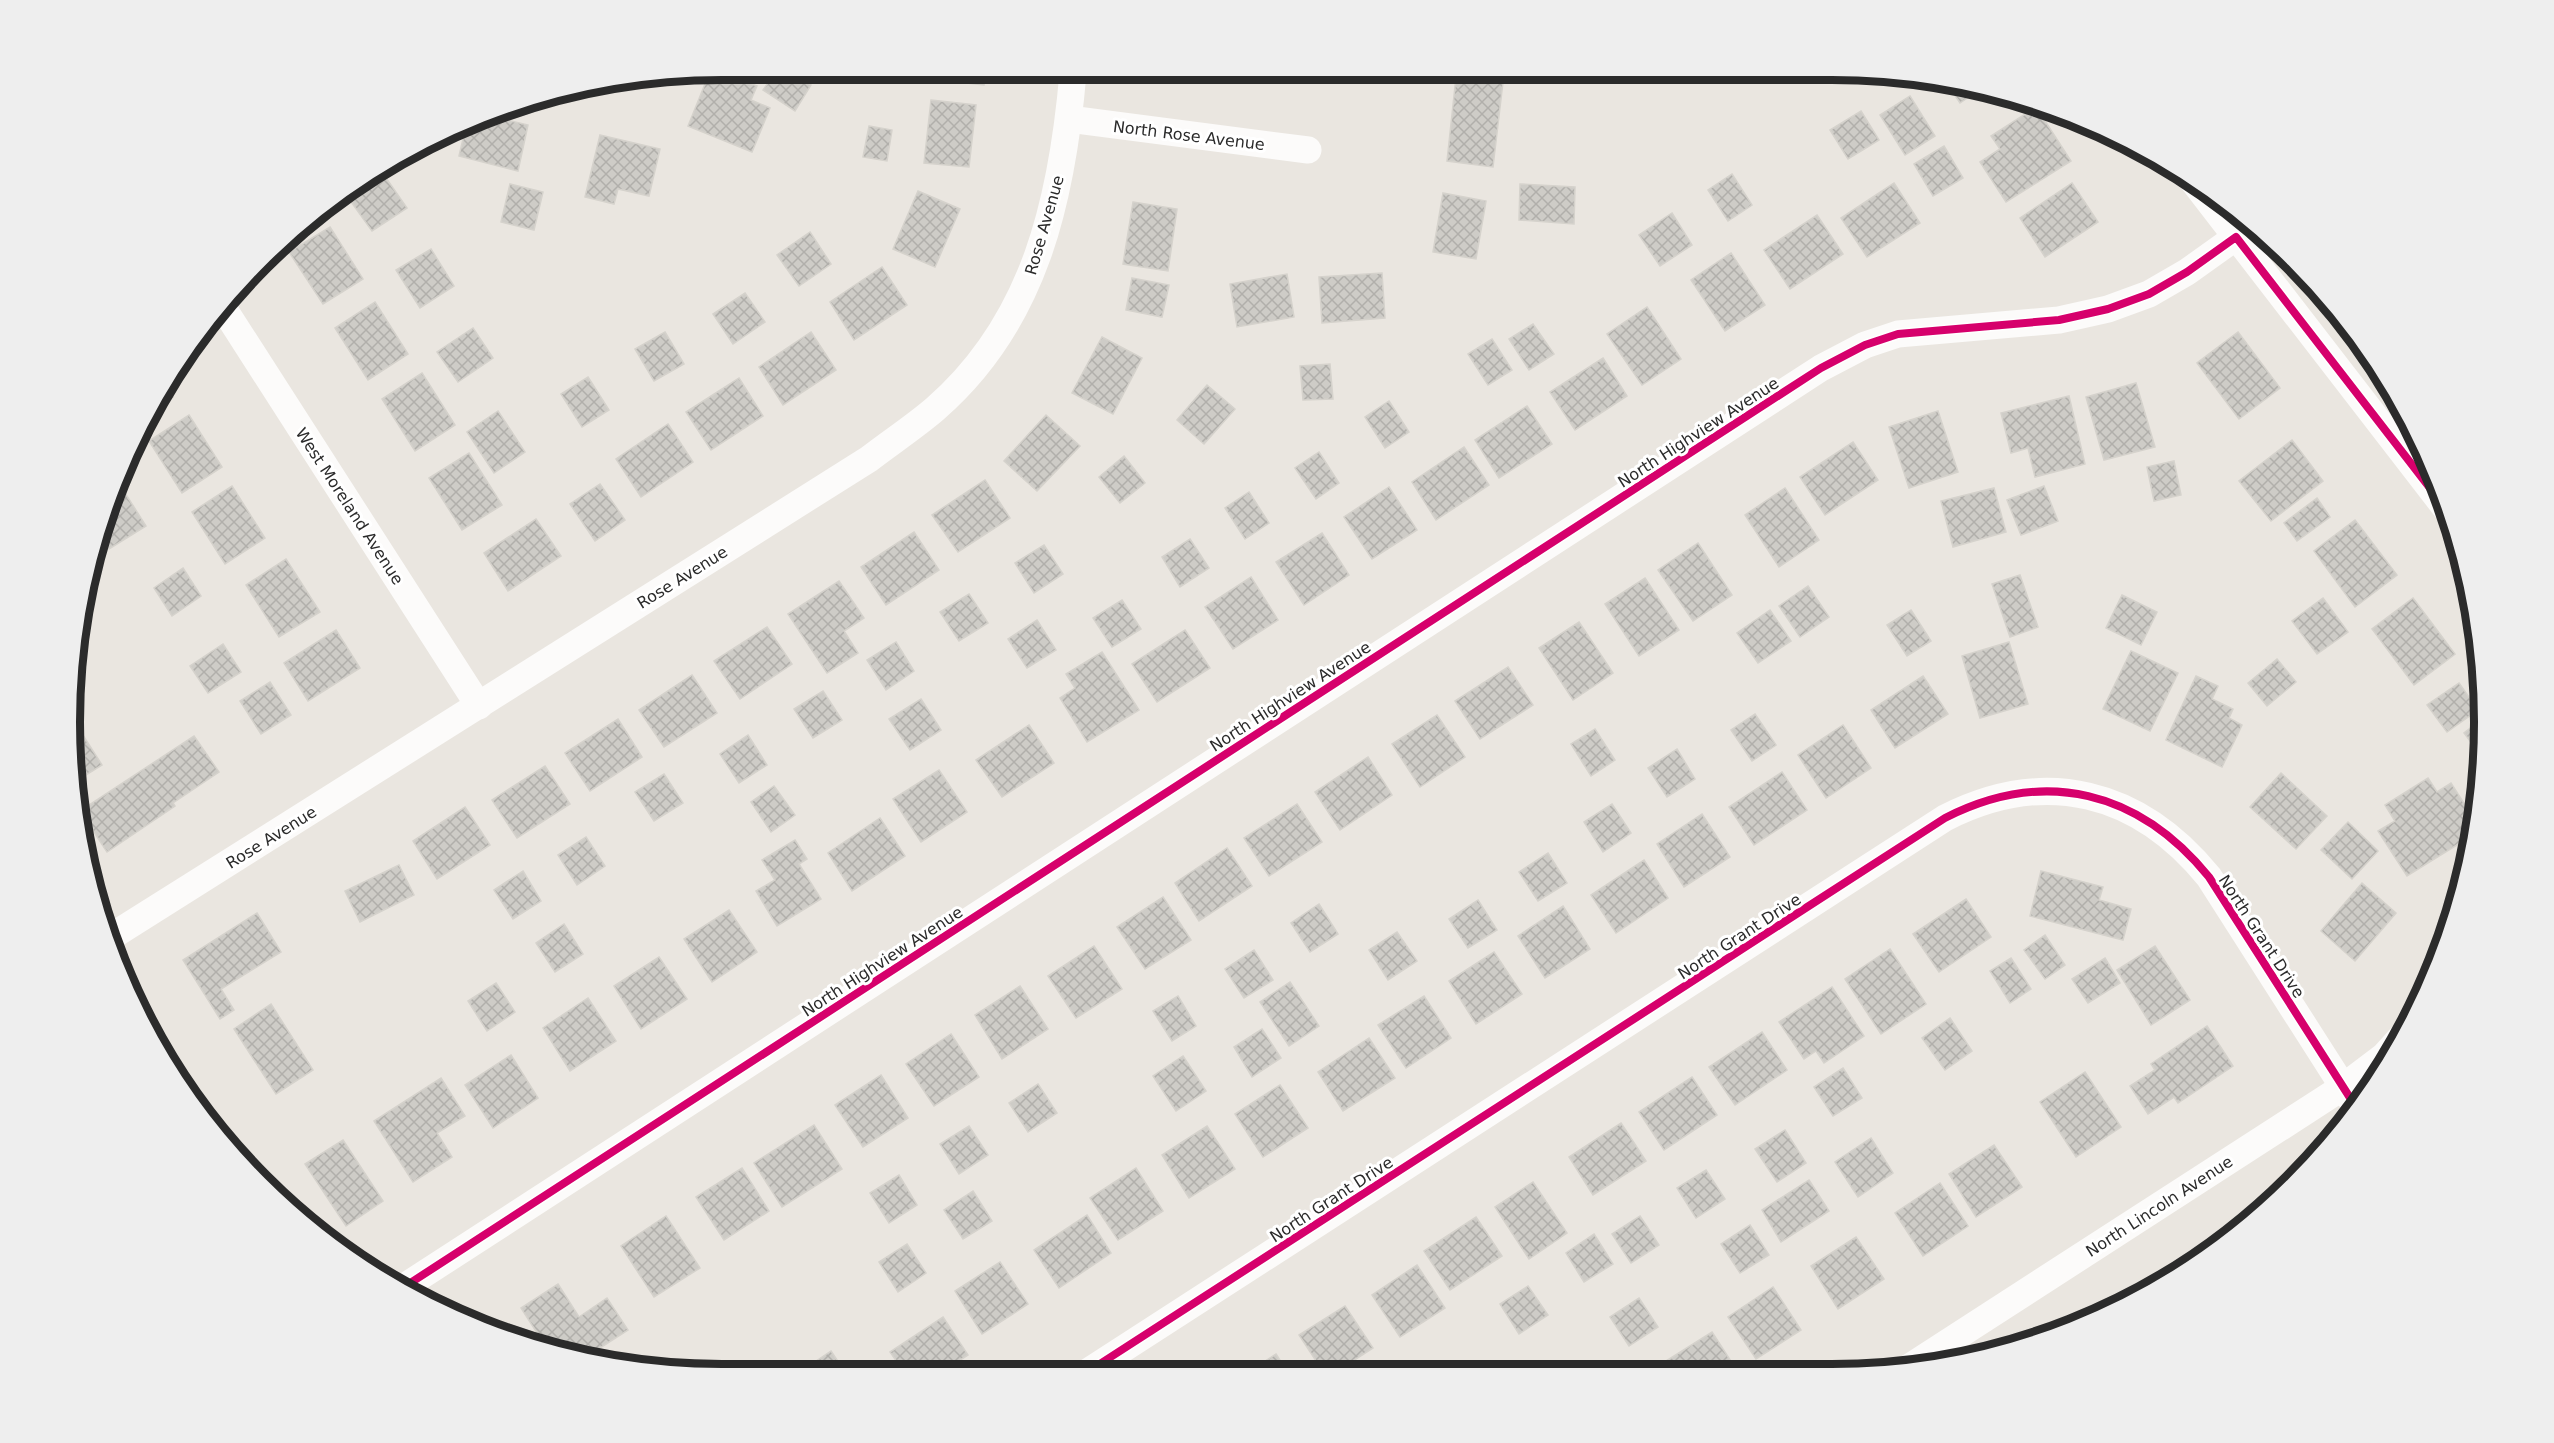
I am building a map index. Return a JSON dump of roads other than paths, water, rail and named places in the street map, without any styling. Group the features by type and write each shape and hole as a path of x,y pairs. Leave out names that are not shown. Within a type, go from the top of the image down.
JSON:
{"street":[{"name":"Rose Avenue","path":"116,934 869,459 935,409 974,369 1004,327 1032,274 1056,196 1069,119 1072,80"},
{"name":"North Rose Avenue","path":"1069,119 1308,150"},
{"path":"2209,202 2431,489"},
{"name":"North Highview Avenue","path":"411,1283 1821,368 1865,345 1898,334 2059,320 2108,309 2149,294 2187,272 2236,237"},
{"name":"West Moreland Avenue","path":"227,313 479,706"},
{"name":"North Grant Drive","path":"1100,1364 1945,818 1987,799 2013,793 2068,792 2128,810 2170,838 2192,857 2209,877 2349,1095"},
{"name":"North Lincoln Avenue","path":"1927,1356 2349,1095 2370,1072"}]}
